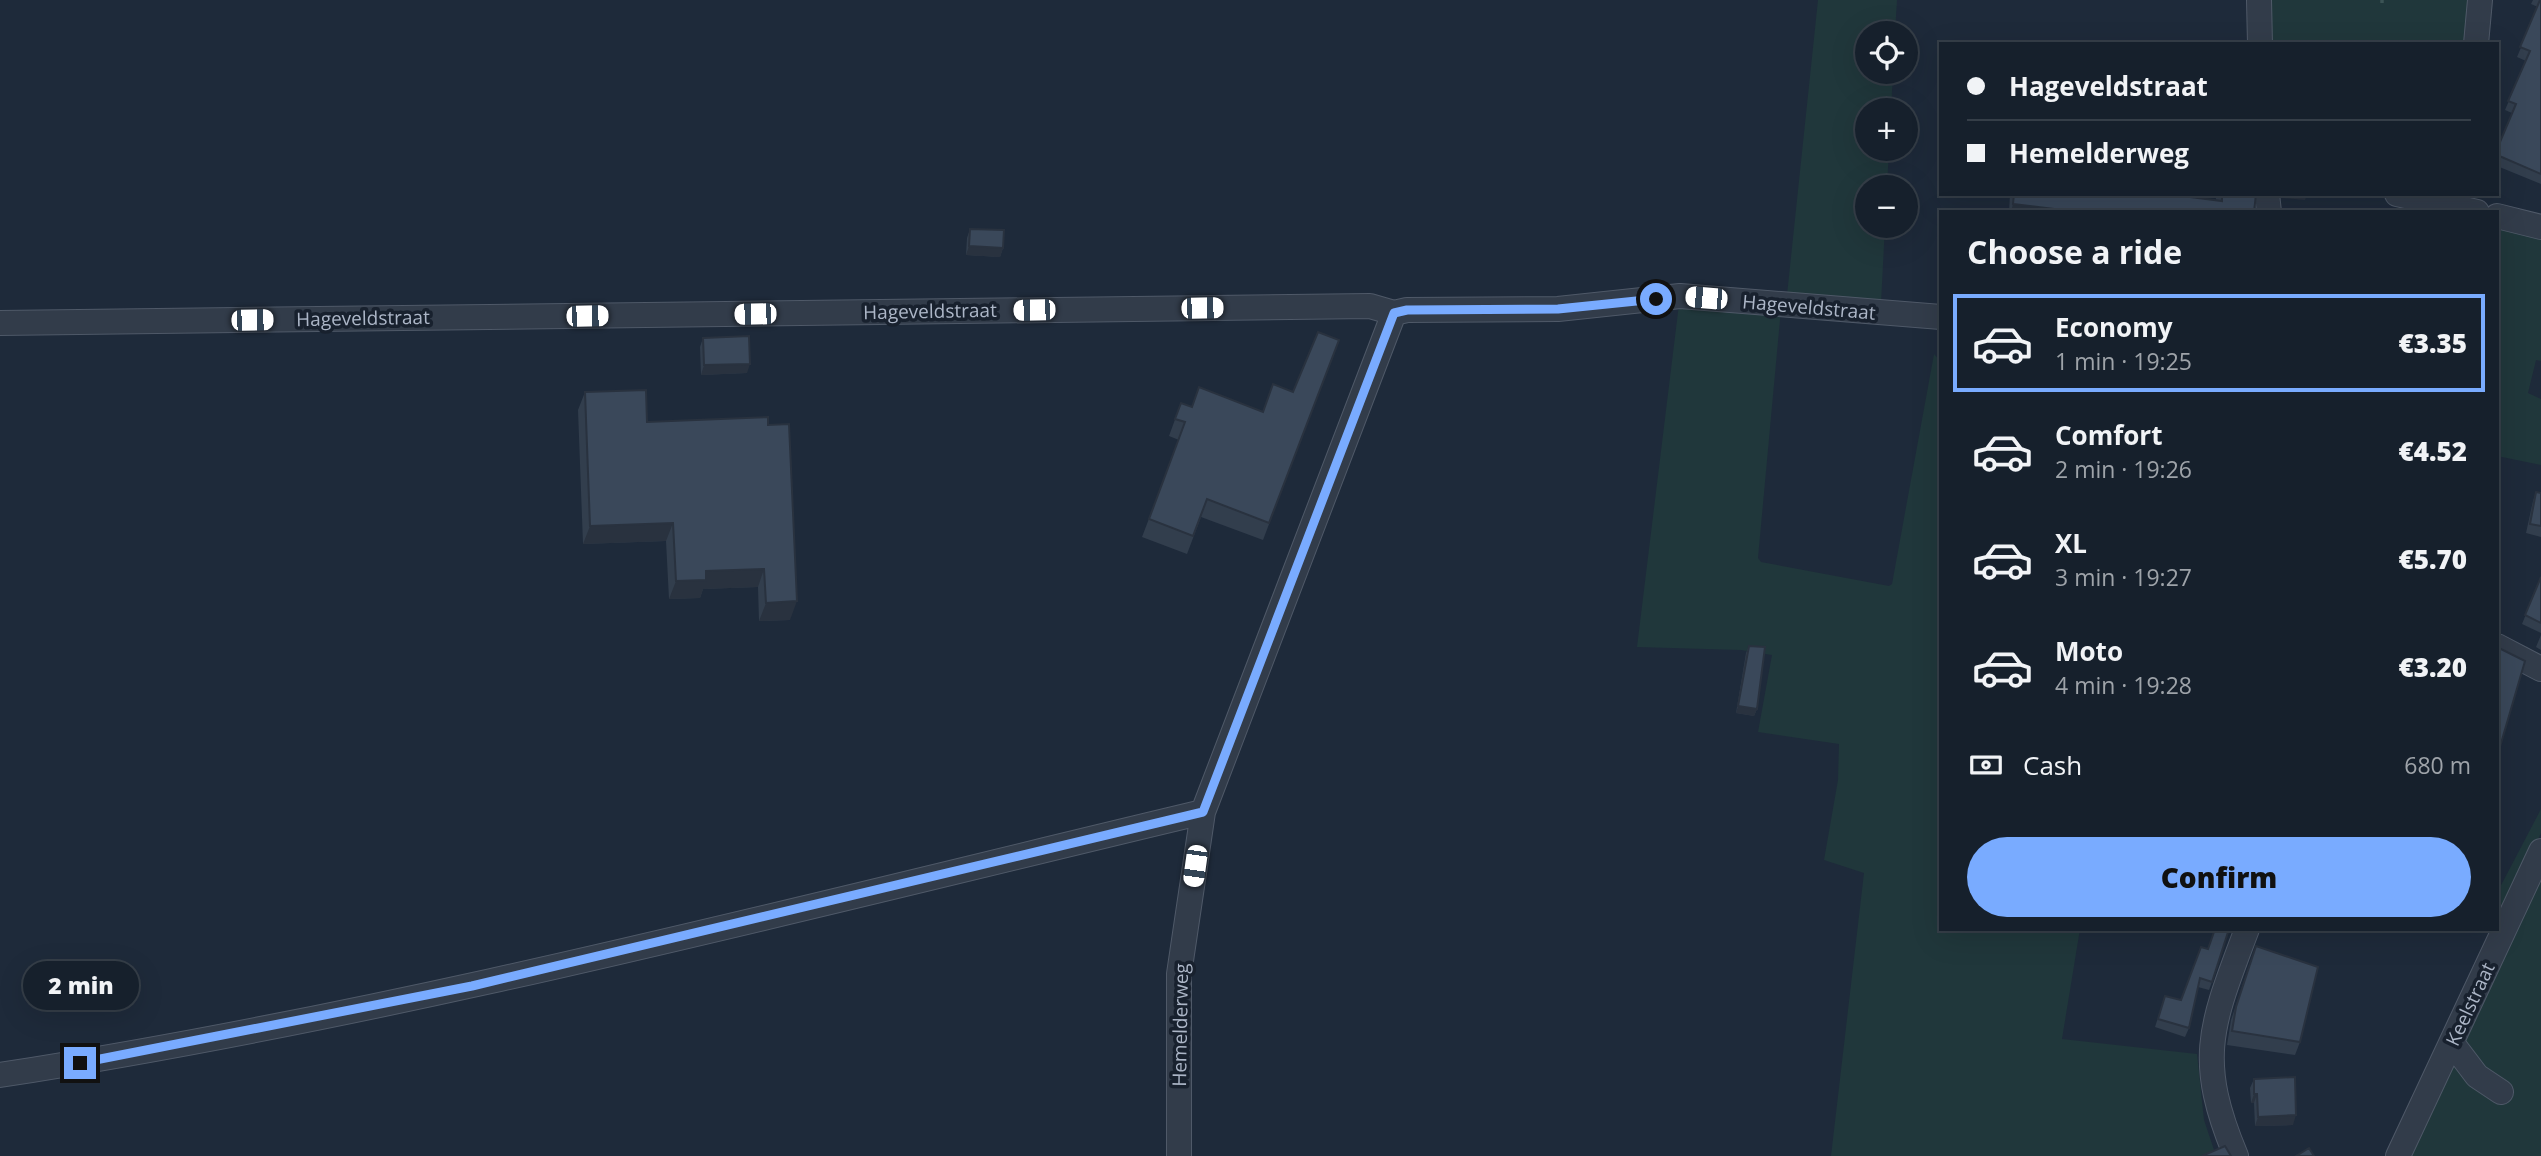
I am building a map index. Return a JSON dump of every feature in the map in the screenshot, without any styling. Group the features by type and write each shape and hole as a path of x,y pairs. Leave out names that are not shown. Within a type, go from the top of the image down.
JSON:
{"street":[{"path":"2259,0 2260,42"},
{"path":"2476,42 2480,0"},
{"path":"2410,196 2467,205"},
{"path":"2499,216 2541,227"},
{"name":"Hageveldstraat","path":"0,323 1370,306 1394,313 1407,310 1558,309 1680,296 1939,317"},
{"name":"Hemelderweg","path":"1179,1156 1178,974 1203,812 1394,313"},
{"path":"2499,647 2541,669"},
{"path":"0,1075 194,1043 472,986 1203,812"},
{"name":"Keelstraat","path":"2398,1156 2541,851"},
{"path":"2236,1156 2221,1119 2211,1080 2211,1039 2246,931"},
{"path":"2452,1043 2477,1076 2501,1092"}],"green space":[{"path":"1818,0 1897,0 1896,21 1855,21 1855,84 1892,84 1892,98 1855,98 1855,161 1888,161 1888,175 1855,175 1855,238 1884,238 1881,303 1787,295"},
{"path":"2270,0 2471,0 2467,42 2271,42"},
{"path":"2499,223 2541,236 2541,361 2536,360 2528,393 2541,399 2541,465 2499,456"},
{"path":"1679,304 1781,309 1758,558 1761,562 1889,586 1892,584 1934,354 1939,360 1939,931 2080,931 2062,1039 2197,1054 2204,1120 2214,1150 2203,1156 1831,1156 1864,873 1824,860 1838,780 1839,744 1758,732 1772,655 1741,650 1637,647"},
{"path":"2541,809 2541,833 2507,908 2499,910 2499,889"},
{"path":"2541,876 2541,1156 2411,1156"}],"building":[{"path":"2541,0 2541,174 2499,156 2499,144 2516,104 2508,101 2530,51 2520,47"},
{"path":"2014,196 2191,196 2222,201 2222,196 2256,196 2254,210 2055,210 2013,204"},
{"path":"970,229 1004,230 1003,248 969,246"},
{"path":"1318,332 1339,340 1269,523 1207,499 1193,536 1149,519 1185,422 1175,419 1181,403 1192,407 1199,387 1263,412 1273,384 1293,392"},
{"path":"749,336 750,364 704,365 703,338"},
{"path":"646,390 647,422 768,417 768,425 789,424 797,601 766,603 764,569 706,571 706,580 676,581 673,523 590,526 585,392"},
{"path":"2536,492 2541,493 2541,526 2530,524"},
{"path":"2541,577 2541,623 2525,615"},
{"path":"1749,646 1765,647 1757,709 1738,706"},
{"path":"2499,648 2525,661 2499,750"},
{"path":"2214,931 2228,931 2212,982 2200,978 2189,1028 2158,1019 2165,996 2181,1000 2201,947 2208,949"},
{"path":"2256,946 2318,967 2300,1042 2232,1031 2236,1007"},
{"path":"2295,1077 2296,1115 2258,1117 2254,1079"},
{"path":"2225,1146 2231,1156 2202,1156"},
{"path":"2309,1148 2314,1156 2296,1156"}],"route":[{"path":"80,1063 194,1043 472,986 1203,812 1394,313 1407,310 1558,309 1656,299"}]}
